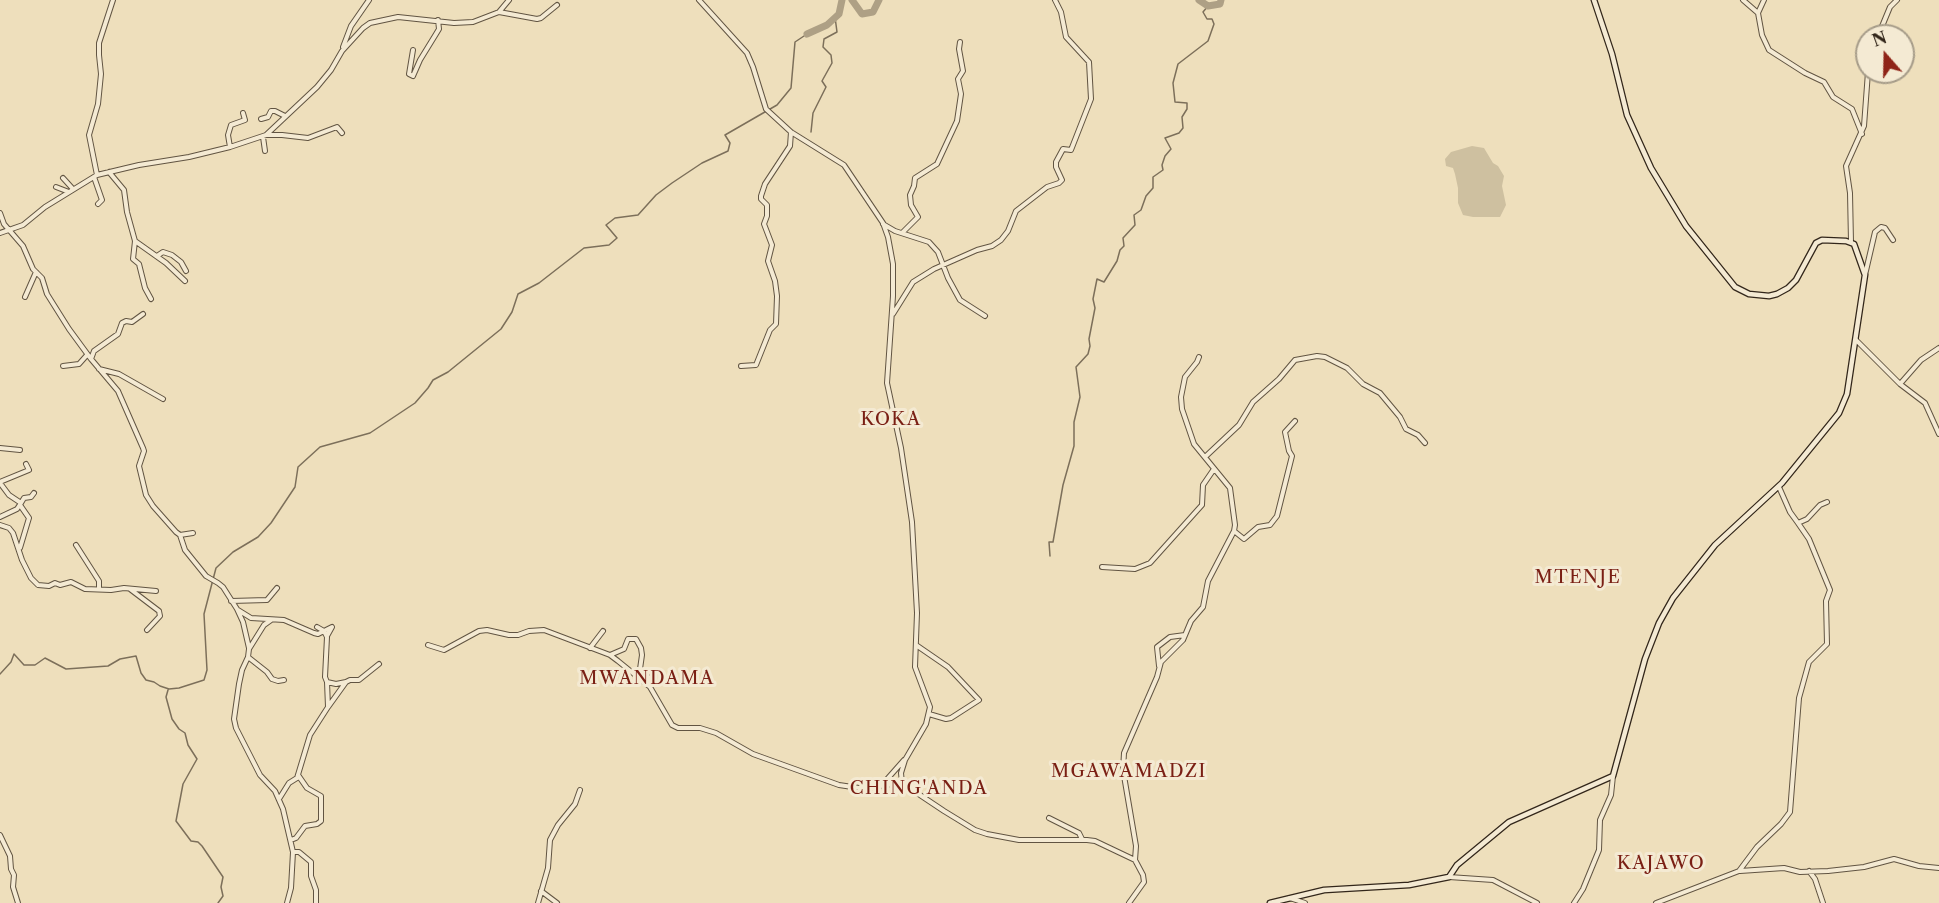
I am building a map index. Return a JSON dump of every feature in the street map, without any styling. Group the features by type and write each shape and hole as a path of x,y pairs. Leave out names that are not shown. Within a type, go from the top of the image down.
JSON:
{"street":[{"path":"98,204 102,200 89,135 98,108 101,77 99,43 112,0"},
{"path":"265,151 265,136 317,87 331,70 342,51 351,26 369,0"},
{"path":"342,51 363,28 370,24 399,17 474,22 499,12 509,0"},
{"path":"699,0 747,53 768,110 791,132 844,165 883,223 888,237 893,264 887,383 901,448 912,522 917,613 915,667 928,699 929,714 926,724 905,760 901,773 902,783"},
{"path":"892,314 913,282 943,265 992,246 1001,240 1008,231 1016,212 1047,187 1062,180 1056,162 1063,149 1071,150 1091,99 1089,62 1066,37 1055,0"},
{"path":"1594,0 1612,54 1628,115 1651,168 1686,226 1735,287 1749,294 1768,296 1777,294 1796,280 1816,243 1822,240 1851,242 1856,247 1865,275"},
{"path":"1743,0 1758,13"},
{"path":"1764,0 1758,13 1762,35 1769,50 1824,82 1833,97 1852,109 1862,134"},
{"path":"1883,24 1890,7 1897,0"},
{"path":"499,12 541,18 557,5"},
{"path":"413,50 409,74 413,76 439,29 438,20"},
{"path":"902,233 918,217 911,205 910,195 915,178 936,164 957,121 961,94 958,79 963,70 960,42"},
{"path":"1851,242 1850,193 1846,166 1862,134 1866,114 1867,84"},
{"path":"261,119 268,117 271,111 285,116"},
{"path":"230,147 228,135 231,125 245,120 243,113"},
{"path":"0,233 23,225 71,190 96,176 109,172 176,160 265,136 308,138 337,127 342,133"},
{"path":"741,366 756,365 770,330 776,324 777,296 768,261 772,245 764,227 768,216 767,205 761,196 765,184 789,146 791,132"},
{"path":"109,172 124,190 135,242 133,259 139,264 145,288 152,299"},
{"path":"63,178 71,190"},
{"path":"56,187 71,190"},
{"path":"1,216 9,230 23,246 36,272 42,278 48,297 90,360 118,391 144,448 139,466 146,495 180,535 185,550 200,567 202,573 223,587 243,622 249,649 242,670 234,724 260,775 275,791 291,840 293,852 291,888 287,903"},
{"path":"883,223 895,231 929,242 938,252 960,300 985,316"},
{"path":"1574,903 1599,850 1600,820 1611,795 1613,776 1645,659 1664,612 1682,584 1715,545 1779,487 1839,413 1847,394 1865,275 1875,232 1881,227 1885,228 1893,240"},
{"path":"135,242 172,267 185,281"},
{"path":"157,256 162,252 172,255 181,262 186,271"},
{"path":"25,297 36,272"},
{"path":"90,360 94,351 118,334 122,323 132,322 142,314"},
{"path":"1856,340 1900,384 1925,403 1939,434"},
{"path":"1900,384 1921,360 1939,348"},
{"path":"63,366 79,364 87,355"},
{"path":"1205,457 1239,425 1253,402 1279,380 1295,360 1317,356 1325,357 1347,368 1363,384 1380,393 1400,417 1406,429 1418,435 1425,443"},
{"path":"1159,666 1185,636 1191,621 1203,607 1208,581 1234,531 1234,507 1230,488 1194,444 1188,433 1182,410 1180,397 1185,376 1199,357"},
{"path":"98,369 119,374 163,399"},
{"path":"1234,531 1244,539 1258,527 1270,525 1277,516 1292,456 1285,432 1295,421"},
{"path":"0,448 20,450"},
{"path":"19,549 29,518 20,504 0,483 29,470 26,464"},
{"path":"1102,567 1136,569 1150,563 1202,505 1203,485 1214,469"},
{"path":"1739,871 1757,847 1790,812 1799,698 1809,662 1825,648 1828,642 1826,601 1829,587 1809,539 1790,512 1779,487"},
{"path":"0,517 17,509 24,498 33,496 34,493"},
{"path":"1798,523 1827,502"},
{"path":"0,525 13,532 20,557 31,578 38,585 49,586 71,582 85,589 129,588 156,591"},
{"path":"180,535 193,533"},
{"path":"76,545 99,580 99,589"},
{"path":"129,588 159,611 160,616 147,630"},
{"path":"231,601 267,600 277,588"},
{"path":"237,609 251,618 284,620 318,634 332,627 327,637 325,677 328,708"},
{"path":"249,649 264,625 271,620"},
{"path":"317,627 324,631 327,637"},
{"path":"428,645 444,650 479,631 487,630 518,635 544,630 610,655 650,686 672,725 678,728 700,728 753,754 839,785 859,788 902,783 975,830 995,837 1019,840 1082,839 1095,841 1135,860"},
{"path":"591,648 603,631"},
{"path":"1129,903 1144,882 1135,860 1136,846 1123,770 1124,753 1157,677 1159,666 1156,647 1170,637 1185,636"},
{"path":"610,655 624,649 628,639 636,639 642,655 639,669 652,681 650,686"},
{"path":"916,645 948,667 979,700 951,718 946,719 929,714"},
{"path":"248,657 261,666 272,679 284,680"},
{"path":"327,682 336,684 359,680 379,664"},
{"path":"279,800 289,783 294,781 297,775 310,735 346,682"},
{"path":"880,786 905,760"},
{"path":"291,840 305,826 321,821 321,796 307,788 297,775"},
{"path":"1449,877 1457,866 1505,825 1613,776"},
{"path":"538,903 549,860 550,840 558,825 575,804 580,790"},
{"path":"1049,818 1079,832 1082,839"},
{"path":"0,835 10,856 14,875 13,887 18,903"},
{"path":"293,852 299,852 311,862 316,903"},
{"path":"1656,903 1739,871 1785,868 1809,871 1864,867 1894,859 1919,866 1939,868"},
{"path":"1809,871 1815,879 1823,903"},
{"path":"1270,903 1324,890 1346,887 1398,886 1449,877 1492,880 1537,903"},
{"path":"541,891 557,903"},
{"path":"1290,898 1305,903"}],"shaded area":[{"path":"1472,146 1484,148 1504,176 1502,186 1506,205 1500,217 1463,215 1458,203 1455,174 1453,168 1446,166 1445,159 1451,152"}],"waterway":[{"path":"807,34 827,25 839,14 842,0"},
{"path":"852,0 862,14 873,12 879,0"},
{"path":"1199,0 1208,6 1220,4 1221,0"},
{"path":"1050,556 1049,542 1053,542 1063,485 1074,446 1074,422 1080,397 1076,367 1088,354 1090,346 1089,339 1095,308 1093,299 1097,279 1104,282 1117,261 1120,250 1124,246 1123,238 1135,225 1134,215 1141,210 1146,196 1153,188 1153,177 1163,170 1165,156 1171,149 1165,138 1179,133 1183,128 1182,117 1187,109 1187,103 1175,102 1173,83 1178,64 1208,41 1214,24 1212,19 1207,19 1203,12 1208,6"},
{"path":"811,132 813,113 826,87 822,81 832,63 831,55 823,47 824,39 837,32 835,17"},
{"path":"0,674 11,662 14,654 24,665 35,665 45,658 66,669 108,666 120,659 136,656 141,673 146,680 160,686 169,689 179,688 204,680 207,670 204,614 216,568 233,552 258,537 271,523 295,487 298,467 320,447 370,433 415,403 433,380 448,372 501,329 512,312 518,294 539,283 584,248 609,245 617,238 606,225 615,218 638,215 656,195 672,183 702,163 728,151 730,143 725,135 777,105 791,88 795,42 807,34"},
{"path":"168,690 166,697 172,719 185,733 188,745 197,759 183,784 176,821 191,841 198,842 202,846 223,877 221,887 223,896 218,903"}],"district":[{"name":"KOKA","path":"891,420"},
{"name":"MTENJE","path":"1578,578"},
{"name":"MWANDAMA","path":"647,679"},
{"name":"MGAWAMADZI","path":"1129,772"},
{"name":"CHING'ANDA","path":"919,789"},
{"name":"KAJAWO","path":"1661,864"}]}
